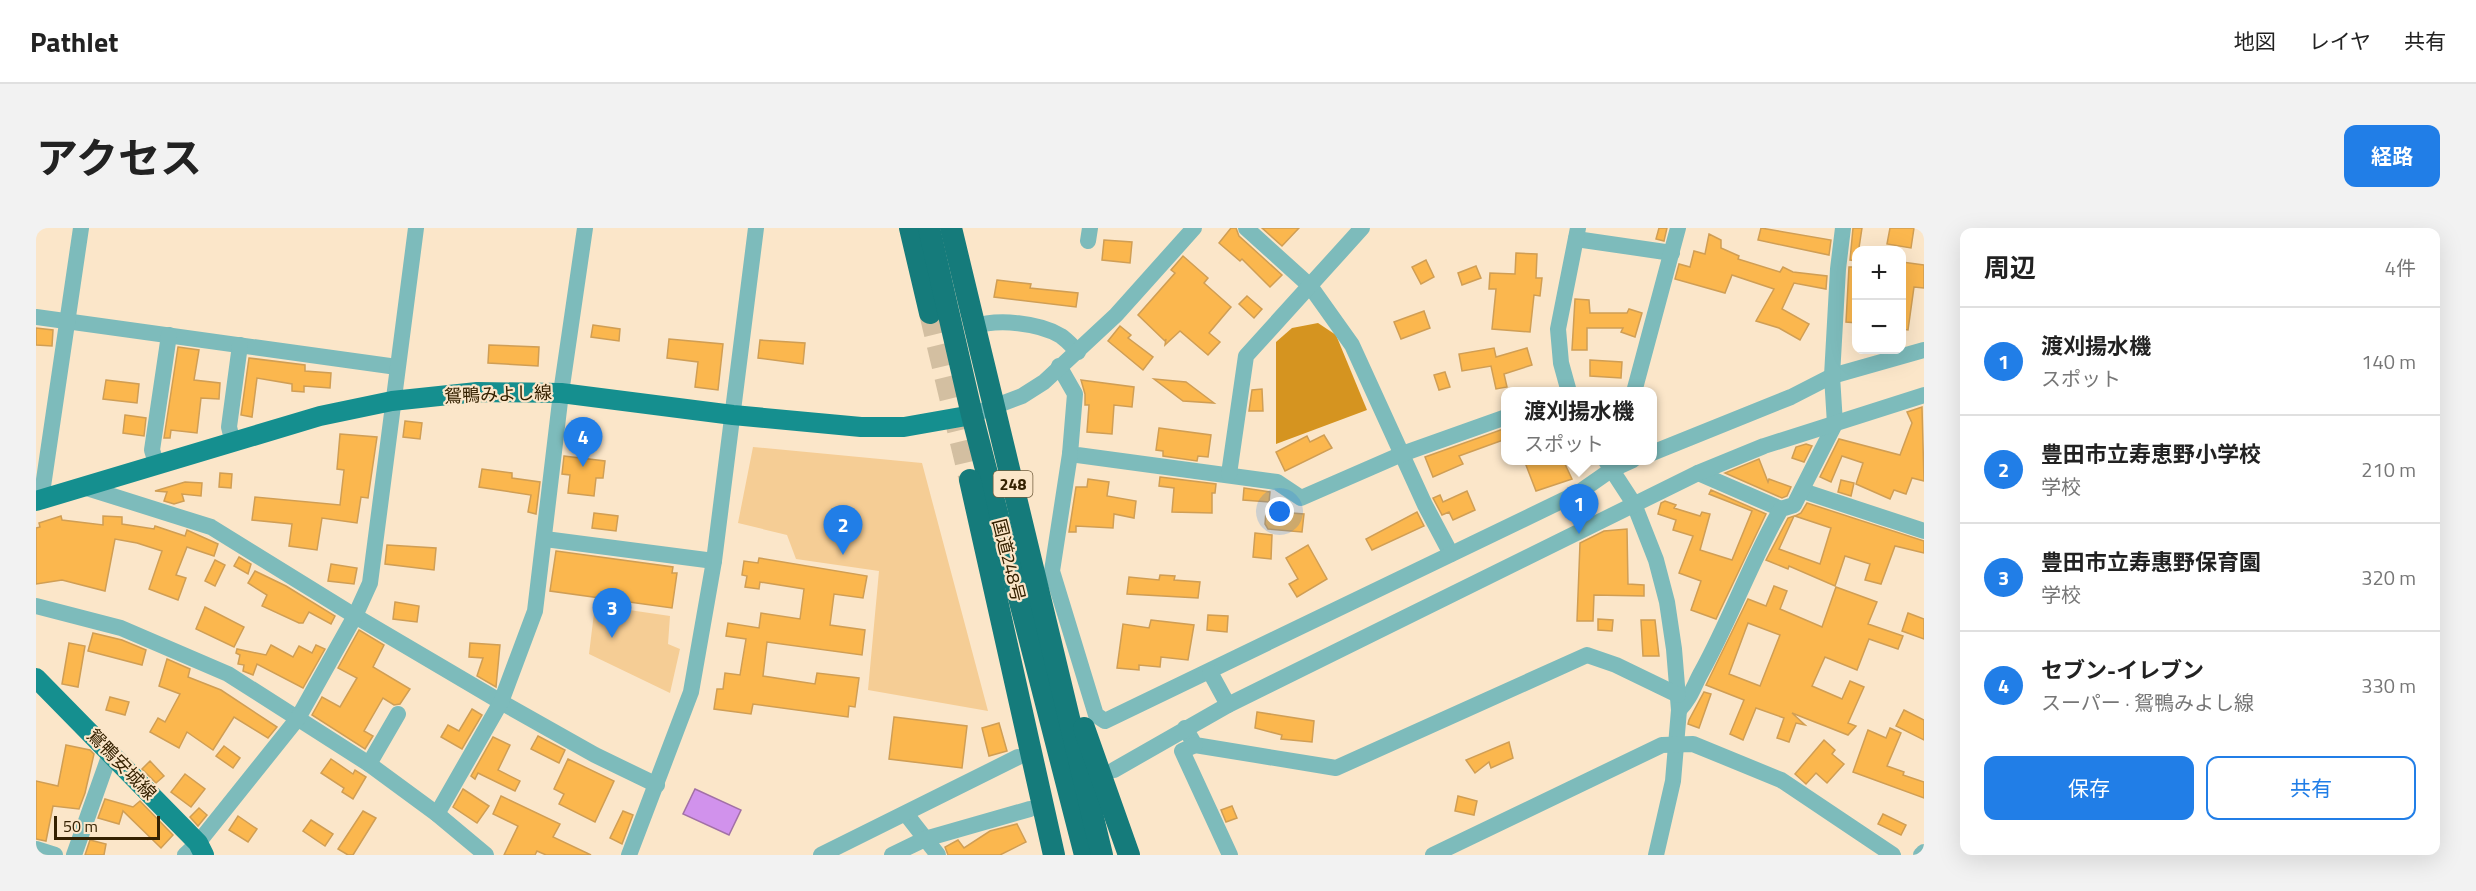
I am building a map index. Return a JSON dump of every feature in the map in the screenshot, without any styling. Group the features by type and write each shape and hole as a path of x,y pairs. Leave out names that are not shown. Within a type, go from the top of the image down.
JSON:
{"highway":[{"path":"910,228 930,313"},
{"name":"国道248号","path":"929,228 972,415 1047,708 1066,771 1085,855"},
{"name":"国道248号","path":"951,228 994,405 1043,571 1042,605 1080,737 1066,771 1102,855"},
{"name":"248","path":"970,480 1025,758 1066,771 1129,855"},
{"name":"248","path":"1054,855 1066,771"},
{"name":"248","path":"1066,771 1066,855"}],"main road":[{"name":"鴛鴨みよし線","path":"39,501 320,416 392,401 477,392 561,393 733,415 861,427 904,426 972,415"},
{"name":"鴛鴨安城線","path":"36,678 111,751 199,852"}],"street":[{"path":"39,501 81,228"},
{"path":"199,852 298,718 355,616 370,583 416,228"},
{"path":"437,814 501,702 535,611 561,393 585,228"},
{"path":"628,855 657,785 691,692 714,561 756,228"},
{"path":"972,415 1022,396 1044,382 1059,366 1078,352 1194,228"},
{"path":"1246,228 1310,286 1352,345 1425,506 1451,554"},
{"path":"1229,474 1246,356 1362,228"},
{"path":"1635,387 1678,228"},
{"path":"1698,473 1781,509 1794,505 1803,491 1835,424 1832,375 1838,269 1843,228"},
{"path":"1568,387 1561,363 1558,329 1577,234 1672,253"},
{"path":"36,317 397,367"},
{"path":"974,327 988,321 1014,323 1049,331 1061,336 1078,352"},
{"path":"157,466 152,450 169,335"},
{"path":"232,443 229,427 240,345"},
{"path":"1657,451 1791,397 1832,375 1924,350"},
{"path":"1059,366 1075,394 1071,454 1043,571 1096,715 1105,722 1578,493 1611,466 1632,502 1656,560 1667,602 1679,703 1673,781 1656,855"},
{"path":"1114,770 1228,705 1632,502 1764,447 1924,395"},
{"path":"1071,454 1277,482 1302,498 1402,454 1501,419"},
{"path":"87,488 211,527 355,616 501,702 595,755 657,785"},
{"path":"1803,491 1924,531"},
{"path":"1230,855 1182,751 1195,745 1336,768 1587,655 1616,664 1679,703 1689,700 1764,538 1781,509"},
{"path":"545,539 714,561"},
{"path":"36,606 121,628 228,674 369,764 437,814 486,855"},
{"path":"1210,672 1228,705"},
{"path":"369,764 398,714"},
{"path":"1185,728 1195,745"},
{"path":"1433,855 1662,745 1675,743 1693,744 1781,780 1870,850 1893,855"},
{"path":"74,855 111,751"},
{"path":"821,855 1025,758"},
{"path":"892,855 925,839 1030,809"},
{"path":"906,814 938,855"},
{"path":"36,849 55,855"},
{"path":"1921,855 1924,852"}],"shaded area":[{"path":"1318,323 1336,335 1367,410 1276,444 1276,342 1292,328"},
{"path":"753,447 922,463 988,711 868,690 879,571 796,559 787,535 738,523"},
{"path":"595,605 670,616 668,644 680,649 670,693 589,654"},
{"path":"695,789 741,810 729,835 683,814"}],"building":[{"path":"1231,228 1236,228 1239,236 1282,275 1270,287 1242,259 1240,261 1219,243"},
{"path":"1262,228 1299,228 1282,246"},
{"path":"1659,228 1667,228 1664,241 1656,239"},
{"path":"1761,228 1831,240 1829,255 1758,240"},
{"path":"1853,228 1862,228 1859,246 1852,246 1852,260 1850,260"},
{"path":"1890,228 1914,228 1911,248 1887,244"},
{"path":"1709,234 1721,240 1721,248 1739,256 1738,259 1780,272 1783,267 1793,272 1827,276 1826,289 1794,283 1782,309 1809,324 1800,340 1779,328 1756,321 1774,289 1732,275 1725,293 1675,279 1679,264 1690,267 1694,251 1705,254"},
{"path":"1104,240 1132,242 1130,263 1102,260"},
{"path":"1516,253 1537,254 1536,278 1542,278 1540,296 1534,295 1530,332 1492,329 1496,289 1489,289 1490,273 1515,274"},
{"path":"1183,256 1208,278 1204,283 1231,307 1209,333 1220,342 1208,355 1180,331 1165,345 1166,339 1165,341 1138,315 1175,273 1171,270"},
{"path":"1426,260 1434,277 1421,284 1412,267"},
{"path":"1906,263 1924,265 1924,288 1914,287 1908,330 1906,330"},
{"path":"1476,266 1481,278 1462,285 1458,273"},
{"path":"1849,267 1852,267 1852,323 1846,322"},
{"path":"997,280 1031,284 1030,288 1078,293 1076,307 994,297"},
{"path":"1247,296 1262,309 1254,318 1239,304"},
{"path":"1575,299 1589,300 1590,313 1627,313 1629,309 1642,313 1635,337 1621,332 1623,328 1587,328 1587,350 1572,350"},
{"path":"1424,311 1430,328 1401,339 1394,322"},
{"path":"593,325 620,329 619,341 591,337"},
{"path":"1120,326 1131,335 1128,338 1153,357 1143,370 1108,341"},
{"path":"36,328 53,330 52,346 36,345"},
{"path":"669,339 723,344 718,390 695,387 698,362 667,358"},
{"path":"760,340 805,343 803,364 758,358"},
{"path":"489,345 539,347 538,366 488,363"},
{"path":"178,347 199,350 194,380 220,383 219,399 201,398 197,433 171,430 170,438 164,438"},
{"path":"1494,348 1496,357 1527,348 1532,365 1504,374 1507,387 1496,389 1491,366 1462,371 1459,354"},
{"path":"249,358 305,365 305,371 331,373 330,388 304,386 304,392 292,391 292,384 257,378 252,417 241,415"},
{"path":"1590,360 1622,362 1621,378 1590,376"},
{"path":"1445,372 1450,387 1439,390 1434,375"},
{"path":"1154,379 1186,382 1214,403 1183,401"},
{"path":"106,380 139,384 137,403 103,399"},
{"path":"1081,380 1134,387 1132,407 1114,405 1112,434 1087,432 1089,405 1085,405"},
{"path":"1262,389 1263,411 1249,411 1252,390"},
{"path":"1922,407 1924,481 1912,478 1906,494 1894,490 1890,499 1856,484 1863,463 1842,456 1831,482 1820,477 1839,439 1900,455 1912,423 1907,412"},
{"path":"125,415 146,418 144,436 123,433"},
{"path":"405,421 422,423 420,439 403,437"},
{"path":"1159,428 1211,435 1208,457 1198,456 1197,461 1163,456 1163,451 1156,450"},
{"path":"1501,430 1501,441 1459,456 1463,464 1433,477 1425,457"},
{"path":"340,434 377,437 368,498 361,497 357,523 322,518 317,550 289,546 292,524 252,520 255,497 340,505 344,470 337,469"},
{"path":"1324,435 1332,448 1285,471 1276,452 1307,436 1310,442"},
{"path":"1806,444 1812,446 1804,462 1792,458 1796,447"},
{"path":"564,456 605,461 603,478 596,478 594,496 568,493 570,475 562,474"},
{"path":"1759,459 1768,482 1769,479 1791,487 1787,496 1782,498 1725,473"},
{"path":"1526,465 1565,465 1572,479 1536,491"},
{"path":"482,469 512,473 512,478 540,482 536,514 528,512 531,495 479,487"},
{"path":"220,473 232,474 231,488 219,487"},
{"path":"1160,477 1216,484 1215,493 1212,493 1212,513 1172,512 1174,488 1159,486"},
{"path":"1088,479 1109,482 1107,496 1136,501 1134,518 1114,514 1113,528 1076,526 1076,532 1069,532 1076,487 1087,487"},
{"path":"1841,480 1854,483 1851,496 1838,492"},
{"path":"185,482 202,483 201,496 182,494 184,501 174,504 164,501 167,492 155,491"},
{"path":"1244,488 1270,492 1269,502 1243,500"},
{"path":"1711,490 1766,514 1716,619 1691,610 1701,581 1679,573 1693,536 1673,530 1676,520 1658,514 1661,503 1665,501 1676,505 1674,508 1700,516 1702,512 1710,514 1700,550 1732,560 1752,511 1709,494"},
{"path":"1467,491 1475,510 1453,520 1449,512 1442,515 1433,498 1440,495 1443,502"},
{"path":"1807,503 1924,541 1924,553 1895,546 1881,584 1865,580 1870,564 1845,556 1835,586 1789,566 1788,569 1766,560 1788,518 1794,516 1779,549 1820,564 1831,528 1795,516 1801,513"},
{"path":"1266,511 1304,514 1302,532 1268,529 1265,524"},
{"path":"1417,512 1424,526 1372,550 1366,539"},
{"path":"594,513 618,516 616,531 592,528"},
{"path":"61,516 62,520 103,525 103,516 122,517 122,524 154,529 155,526 185,536 187,530 218,544 214,556 187,547 176,575 186,578 178,600 149,589 162,551 115,539 105,591 62,580 36,584 36,528 40,527 39,523"},
{"path":"1627,529 1628,584 1644,585 1644,596 1594,595 1593,621 1577,621 1580,543 1604,531"},
{"path":"1255,533 1272,535 1271,559 1253,557"},
{"path":"387,545 436,548 434,570 385,564"},
{"path":"1308,545 1327,579 1297,597 1289,584 1298,579 1286,558"},
{"path":"556,551 673,567 672,573 677,573 672,608 550,591"},
{"path":"239,557 251,564 248,574 234,566"},
{"path":"759,558 867,576 863,598 834,594 830,625 865,630 862,655 767,642 763,676 815,684 817,673 859,678 855,707 849,706 848,717 753,704 751,714 714,709 717,689 723,689 725,673 740,675 746,639 726,636 728,623 759,628 761,613 800,619 804,589 760,582 759,589 745,587 747,576 742,575 744,561 758,563"},
{"path":"215,560 225,565 215,586 205,581"},
{"path":"331,564 357,568 354,584 328,581"},
{"path":"255,571 286,586 335,616 331,624 309,612 303,623 299,623 262,606 267,595 248,583"},
{"path":"1160,575 1175,576 1174,580 1200,582 1198,598 1127,594 1129,577 1159,580"},
{"path":"1774,586 1787,591 1780,609 1822,627 1836,587 1877,602 1868,624 1903,636 1898,649 1869,639 1857,670 1825,657 1812,686 1842,699 1850,681 1864,687 1848,723 1856,726 1848,735 1792,713 1805,725 1796,723 1789,742 1777,738 1784,718 1756,708 1743,740 1730,734 1744,700 1706,685 1748,599 1766,606","holes":["1748,623 1780,635 1760,686 1729,674"]},
{"path":"395,602 419,606 417,622 393,619"},
{"path":"205,607 244,627 234,647 196,629"},
{"path":"1908,613 1924,619 1924,639 1902,631"},
{"path":"1208,615 1228,616 1227,632 1207,630"},
{"path":"1598,619 1613,620 1612,631 1598,630"},
{"path":"1151,620 1194,625 1188,660 1161,657 1160,667 1139,665 1139,670 1117,668 1123,624 1149,628"},
{"path":"1641,620 1655,620 1659,656 1643,656"},
{"path":"359,630 384,645 373,667 410,689 400,704 394,705 383,698 364,731 373,736 365,749 312,715 322,697 340,707 357,678 338,668"},
{"path":"93,633 122,640 146,650 142,665 88,651"},
{"path":"69,643 85,646 78,687 62,684"},
{"path":"470,643 500,645 496,687 477,676 483,658 469,657"},
{"path":"271,645 293,657 299,646 312,653 316,645 325,649 303,688 257,664 253,675 243,671 244,665 238,664 240,655 236,653 237,649 266,655"},
{"path":"167,659 190,669 188,677 221,690 277,727 268,738 234,717 213,750 187,732 179,748 150,732 158,718 165,722 180,694 159,686"},
{"path":"1704,692 1711,694 1699,728 1688,724"},
{"path":"110,697 129,702 125,715 106,710"},
{"path":"472,709 482,715 462,749 441,737 448,725 459,731"},
{"path":"1904,710 1924,720 1924,740 1896,726"},
{"path":"1257,712 1314,721 1312,742 1281,739 1282,735 1255,728"},
{"path":"894,717 967,726 962,768 889,759"},
{"path":"999,723 1007,751 989,756 982,728"},
{"path":"1890,728 1901,733 1887,766 1904,772 1903,775 1924,782 1924,798 1853,772 1868,730 1886,738"},
{"path":"538,736 565,750 559,763 531,749"},
{"path":"493,737 510,745 498,770 520,781 515,791 478,773 475,779 471,776"},
{"path":"1824,740 1835,750 1832,754 1844,764 1827,783 1816,773 1806,784 1795,774"},
{"path":"1509,742 1513,758 1491,768 1489,762 1475,773 1466,760"},
{"path":"66,745 90,750 94,754 85,793 79,809 53,806 46,841 36,839 36,781 58,786"},
{"path":"224,746 240,758 233,768 216,756"},
{"path":"331,759 353,774 355,770 366,777 353,799 342,792 344,788 321,773"},
{"path":"568,759 614,781 595,822 559,804 564,794 554,789"},
{"path":"150,761 164,776 156,783 142,769"},
{"path":"185,774 205,789 191,807 171,792"},
{"path":"463,789 489,806 477,823 453,807"},
{"path":"501,796 560,824 553,837 591,855 546,855 537,851 535,855 504,855 518,826 493,814"},
{"path":"1458,796 1477,801 1474,815 1455,811"},
{"path":"105,799 133,807 140,801 173,835 161,848 123,811 119,824 98,818"},
{"path":"1232,806 1237,818 1226,822 1221,810"},
{"path":"199,808 207,815 198,826 190,817"},
{"path":"363,811 376,818 353,855 348,855 338,849"},
{"path":"623,811 633,815 622,844 610,838"},
{"path":"1883,814 1906,825 1901,835 1878,824"},
{"path":"238,816 257,829 248,842 229,830"},
{"path":"311,820 333,834 325,846 303,831"},
{"path":"1017,824 1026,842 1000,855 948,855 945,847 958,840 964,848 990,831"},
{"path":"90,840 106,844 104,855 85,855"}],"tunnel":[{"path":"930,313 970,480"}],"place":[{"name":"セブン-イレブン","path":"583,467"},
{"name":"渡刈揚水機","path":"1579,534"},
{"name":"豊田市立寿恵野小学校","path":"843,555"},
{"name":"豊田市立寿惠野保育園","path":"612,638"}]}
